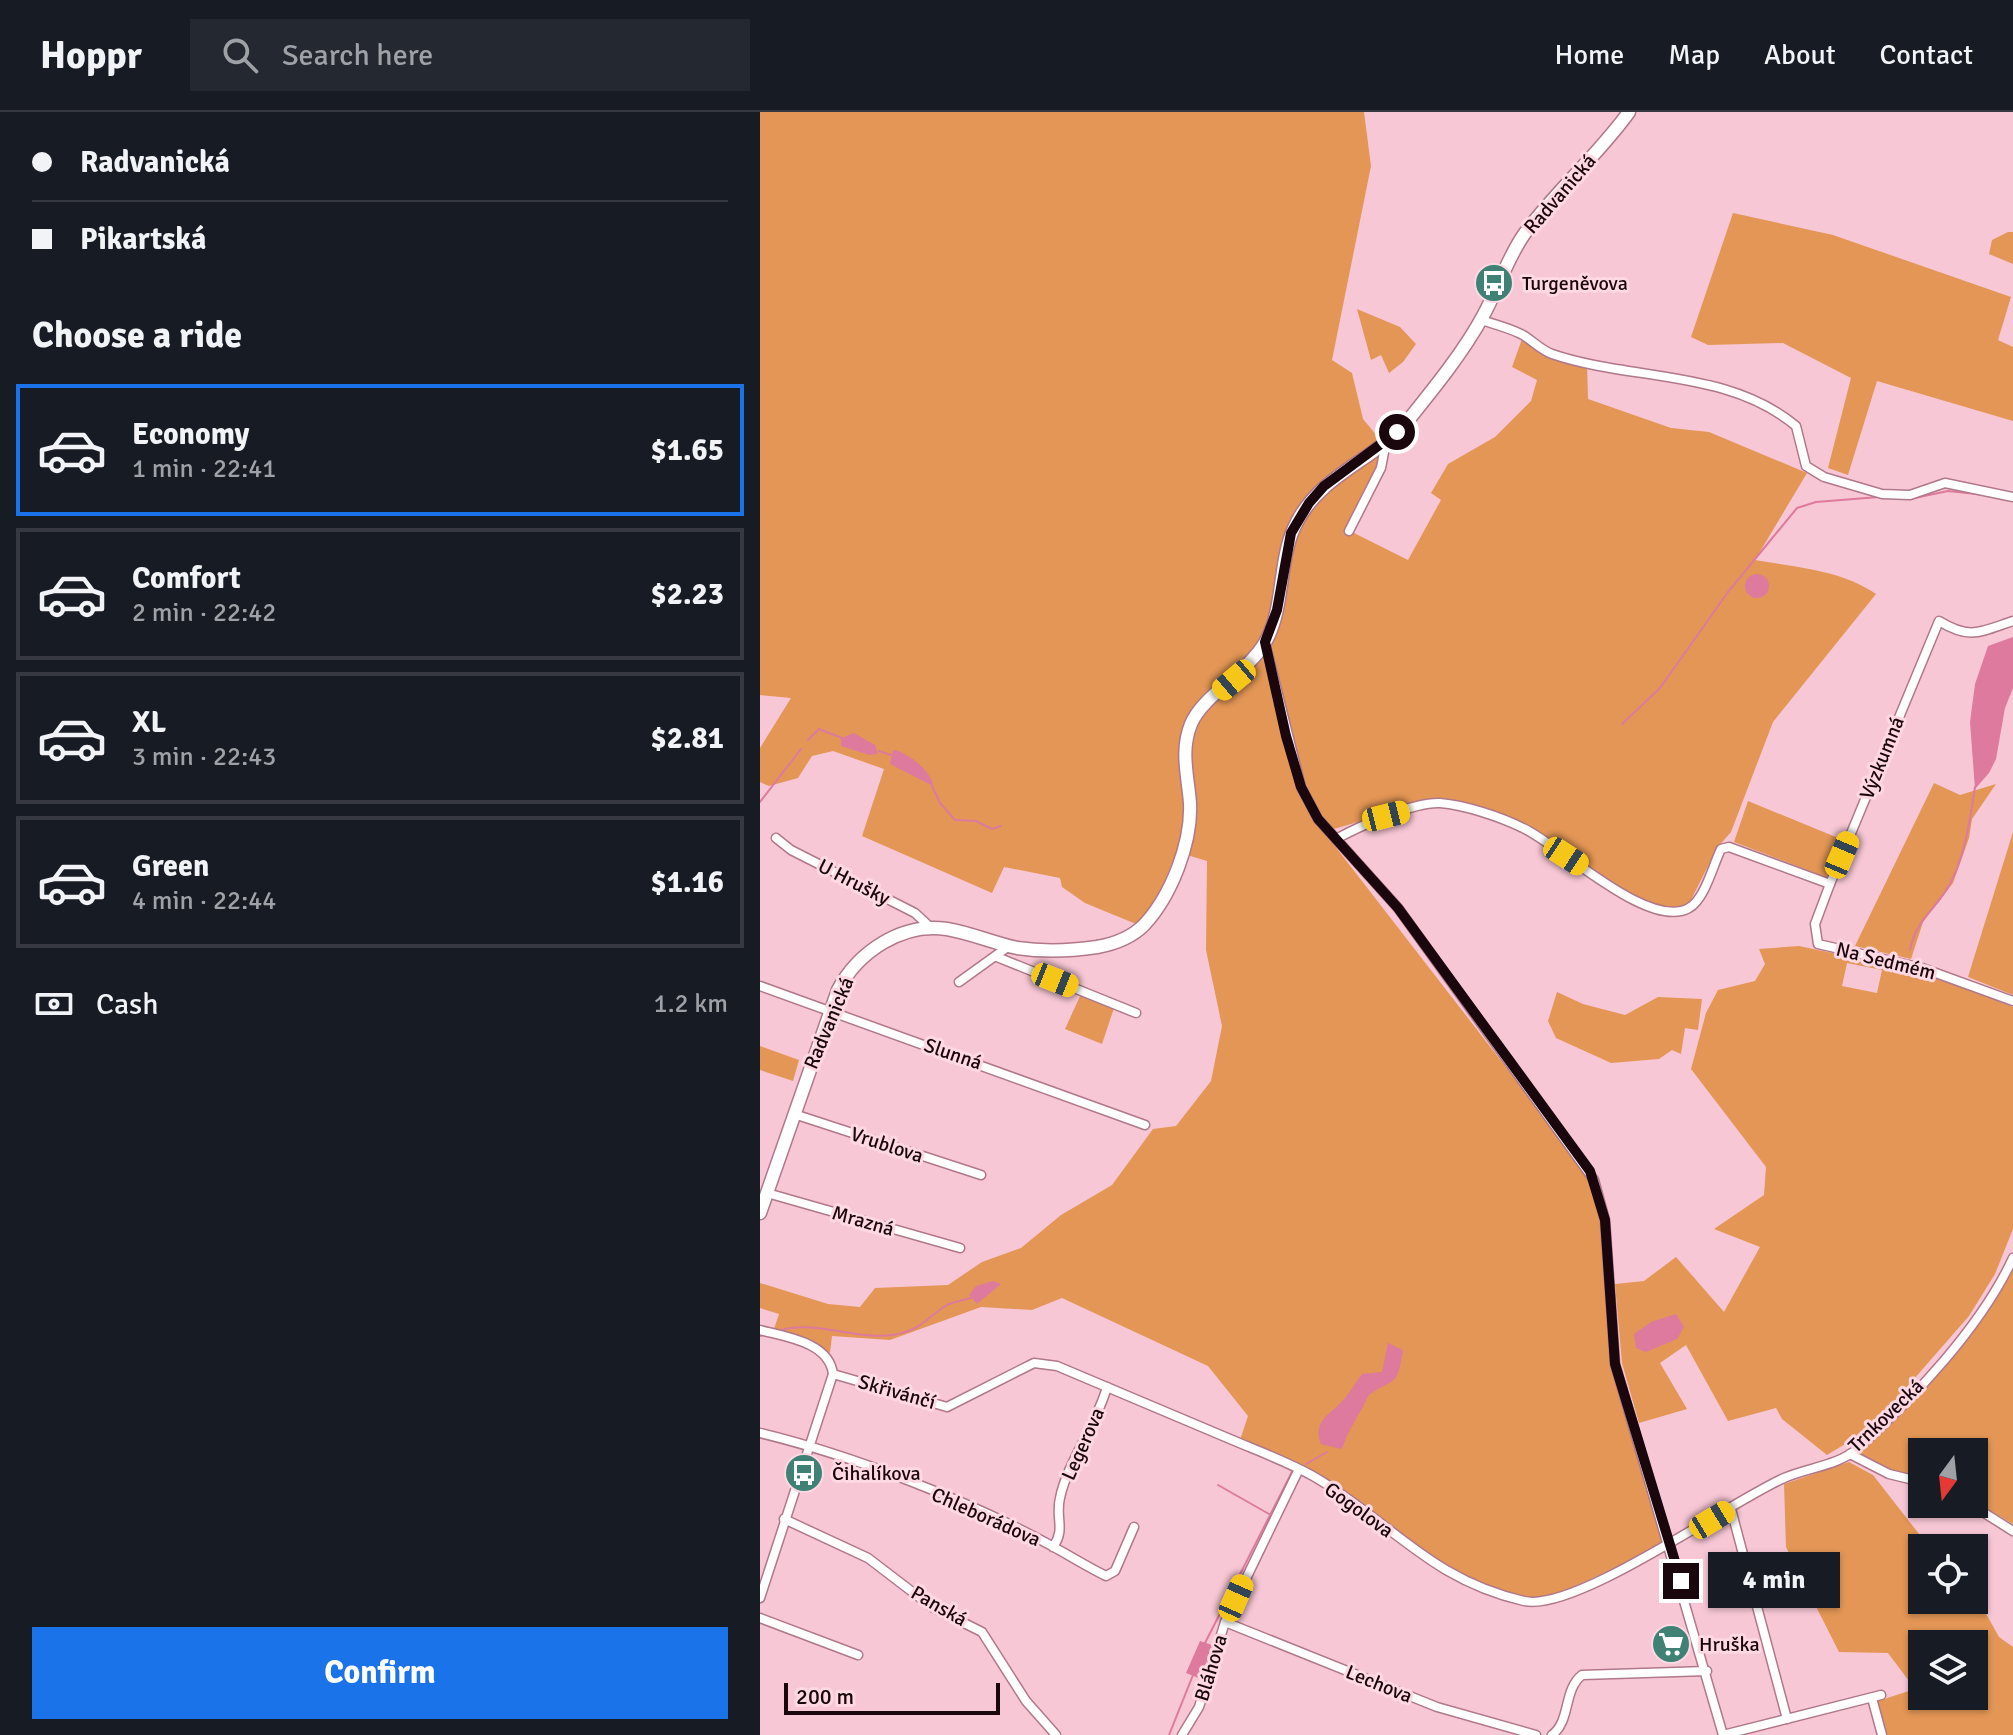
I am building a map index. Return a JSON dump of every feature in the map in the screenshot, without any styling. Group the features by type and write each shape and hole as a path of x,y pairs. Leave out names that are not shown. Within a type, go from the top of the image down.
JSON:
{"street":[{"name":"Radvanická","path":"760,1213 830,1012 841,985 862,958 897,936 930,927 1009,946 1047,951 1093,947 1124,939 1146,922 1168,886 1188,830 1190,806 1184,760 1191,724 1202,707 1248,666 1265,642 1277,610 1288,545 1301,514 1324,486 1386,442 1410,419 1481,320 1526,232 1629,112"},
{"path":"1481,320 1519,333 1550,353 1688,380 1775,411 1796,426 1806,466 1824,477 1882,494 1910,495 1945,483 2013,497"},
{"path":"1349,531 1381,468 1386,442"},
{"name":"Výzkumná","path":"1830,884 1939,621 1955,631 1972,635 2013,621"},
{"path":"1265,642 1301,787 1318,819 1398,908 1590,1171 1605,1220 1615,1364 1671,1545 1723,1735 1876,1696 1882,1735"},
{"path":"1336,839 1386,816 1439,803 1523,828 1647,908 1675,911 1690,908 1698,900 1721,849 1729,847 1830,884"},
{"name":"U Hrušky","path":"776,838 791,850 915,913 930,927"},
{"name":"Na Sedmém","path":"1830,884 1815,924 1818,944 1922,968 2013,1001"},
{"path":"959,982 1009,946"},
{"path":"997,957 1136,1013"},
{"name":"Slunná","path":"760,986 1145,1125"},
{"name":"Vrublova","path":"794,1114 981,1175"},
{"name":"Mrazná","path":"767,1193 960,1248"},
{"name":"Trnkovecká","path":"1671,1545 1783,1479 1850,1454 1964,1335 1992,1297 2013,1258"},
{"name":"Skřivánčí","path":"760,1330 823,1352 833,1374 947,1407 1022,1367 1043,1363"},
{"name":"Gogolova","path":"1043,1363 1299,1469 1449,1574 1525,1601 1558,1598 1671,1545"},
{"path":"760,1598 833,1374"},
{"name":"Legerova","path":"1053,1547 1061,1532 1060,1497 1093,1427 1107,1387"},
{"name":"Chleborádova","path":"760,1433 809,1445 958,1504 1110,1576 1134,1527"},
{"path":"1850,1454 1889,1474 1908,1479"},
{"name":"Bláhova","path":"1182,1735 1199,1707 1225,1622 1299,1469"},
{"path":"1731,1509 1787,1719"},
{"path":"1988,1515 2013,1531"},
{"name":"Panská","path":"784,1519 868,1558 932,1607 982,1632 1026,1701 1056,1735"},
{"path":"760,1618 858,1655"},
{"name":"Lechova","path":"1225,1622 1437,1707 1536,1735"},
{"path":"1552,1735 1560,1728 1573,1686 1582,1675 1707,1671"}],"shaded area":[{"path":"760,112 1364,112 1371,166 1332,360 1352,373 1363,419 1388,449 1348,530 1408,560 1441,500 1431,493 1448,464 1495,437 1531,401 1537,380 1512,367 1522,339 1587,364 1588,399 1671,428 1709,432 1807,473 1755,560 1833,575 1876,594 1773,722 1731,832 1717,848 1689,904 1676,908 1649,906 1526,826 1439,798 1324,832 1584,1168 1601,1211 1609,1353 1664,1545 1556,1595 1525,1599 1457,1576 1312,1470 1240,1440 1248,1416 1208,1366 1062,1298 1032,1310 981,1307 890,1340 832,1336 830,1353 817,1343 774,1329 779,1314 760,1308 760,1283 828,1304 860,1307 875,1288 948,1285 982,1262 1021,1248 1061,1215 1112,1185 1153,1129 1176,1126 1211,1081 1222,1026 1206,950 1207,861 1177,852 1155,903 1136,924 1085,903 1062,887 1060,878 1004,867 992,893 862,836 884,769 833,751 812,756 798,778 769,786 760,782 760,748 791,698 760,695"},
{"path":"1733,213 1833,235 2011,297 1998,340 2013,347 2013,421 1877,381 1848,475 1828,468 1851,378 1783,343 1708,345 1691,337"},
{"path":"2013,232 2013,264 1989,254 1992,240"},
{"path":"1357,309 1400,327 1416,344 1403,362 1389,373 1381,355 1371,360"},
{"path":"1757,574 1768,581 1769,586 1762,597 1757,598 1746,591 1745,586 1752,575"},
{"path":"2013,637 2013,688 2005,708 1996,759 1975,789 1970,722 1975,684 1988,646"},
{"path":"854,733 875,745 878,754 869,755 841,746 841,738"},
{"path":"893,750 918,764 933,786 890,764"},
{"path":"1934,783 1960,795 1996,784 1972,819 1969,838 1953,883 1923,922 1911,959 1855,946"},
{"path":"1748,801 1843,840 1828,878 1734,842"},
{"path":"2013,832 2013,995 1968,977"},
{"path":"1799,946 1933,974 2013,1007 2013,1229 1995,1274 1969,1316 1893,1403 1860,1435 1827,1455 1782,1419 1776,1408 1728,1421 1686,1345 1660,1363 1687,1409 1639,1423 1622,1363 1615,1284 1644,1281 1676,1257 1724,1312 1760,1247 1714,1229 1764,1195 1766,1167 1691,1069 1706,1013 1718,990 1755,981 1765,964 1759,949","holes":["1847,963 1882,970 1877,993 1842,986"]},
{"path":"1557,992 1583,1004 1625,1015 1658,997 1702,999 1698,1030 1685,1028 1681,1054 1672,1050 1659,1059 1611,1063 1556,1038 1548,1021"},
{"path":"1081,994 1114,1008 1102,1044 1065,1029"},
{"path":"760,1046 799,1060 793,1081 760,1070"},
{"path":"2013,1270 2013,1524 1988,1509 1988,1438 1908,1438 1908,1475 1891,1471 1859,1453 1968,1339"},
{"path":"993,1281 1001,1284 977,1304 969,1295 976,1286"},
{"path":"1676,1314 1684,1327 1677,1339 1646,1352 1636,1348 1634,1334 1651,1322"},
{"path":"1388,1343 1403,1350 1396,1378 1368,1396 1342,1449 1321,1444 1319,1430 1324,1419 1345,1398 1362,1374 1382,1372"},
{"path":"1849,1462 1873,1475 1919,1534 1908,1534 1908,1614 1986,1614 1999,1637 2013,1647 2013,1735 1886,1735 1878,1701 1908,1691 1908,1710 1988,1710 1988,1630 1908,1630 1908,1680 1888,1653 1839,1652 1786,1547 1784,1484"},
{"path":"1200,1641 1212,1645 1201,1679 1186,1673"}],"waterway":[{"path":"1910,499 1948,491 1986,495"},
{"path":"1622,724 1660,688 1728,592 1797,508 1816,502 1879,497"},
{"path":"808,740 819,729 842,738"},
{"path":"760,802 801,749"},
{"path":"879,751 891,755"},
{"path":"932,786 940,803 955,820 976,821 992,829 1001,826"},
{"path":"1910,950 1923,920 1947,890 1957,869 1967,835 1975,787"},
{"path":"781,1330 808,1327 865,1335 893,1335 917,1327 947,1305 971,1298"},
{"path":"1306,1464 1327,1452"},
{"path":"1205,1643 1293,1470"},
{"path":"1218,1485 1269,1514"},
{"path":"1169,1735 1193,1675"}],"place":[{"name":"Turgeněvova","path":"1494,283"},
{"name":"Čihalíkova","path":"804,1473"},
{"name":"Hruška","path":"1671,1644"}],"route":[{"path":"1397,432 1324,486 1309,503 1291,533 1277,610 1265,642 1286,736 1301,787 1318,819 1385,891 1590,1171 1603,1203 1615,1364 1681,1581"}]}
